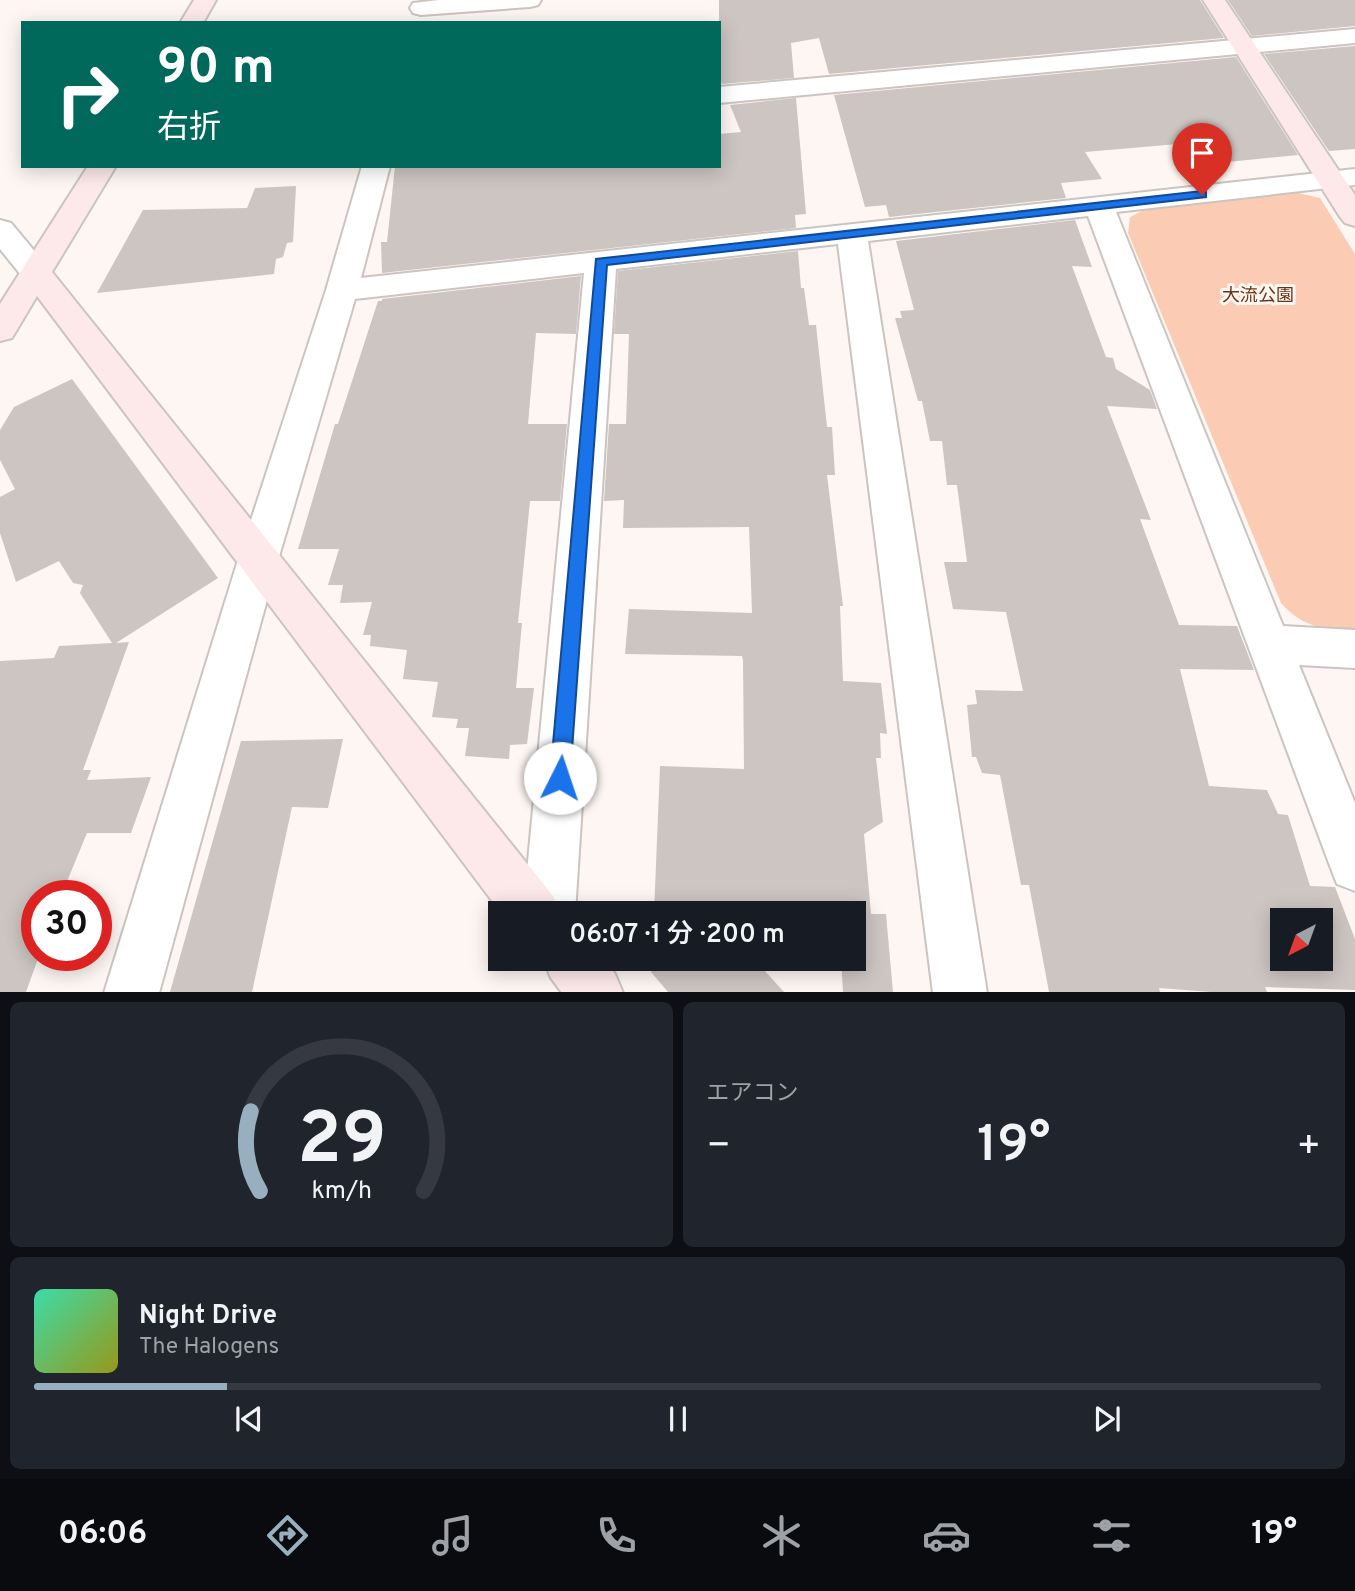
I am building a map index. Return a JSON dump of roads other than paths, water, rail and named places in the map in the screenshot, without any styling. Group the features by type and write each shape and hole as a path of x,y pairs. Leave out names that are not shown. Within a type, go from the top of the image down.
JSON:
{"street":[{"path":"192,21 205,0"},
{"path":"420,10 530,0"},
{"path":"1214,0 1244,47 1343,179 1355,217"},
{"path":"721,94 1355,36"},
{"path":"0,330 19,288 101,168"},
{"path":"131,992 258,560 342,290 375,168"},
{"path":"342,290 1343,179"},
{"path":"1099,206 1355,866"},
{"path":"0,229 19,288 258,560 525,901"},
{"path":"852,233 960,992"},
{"path":"550,901 601,261"},
{"path":"1267,644 1355,649"},
{"path":"579,971 596,992"}],"park label":[{"name":"大流公園","path":"1258,295"}]}
